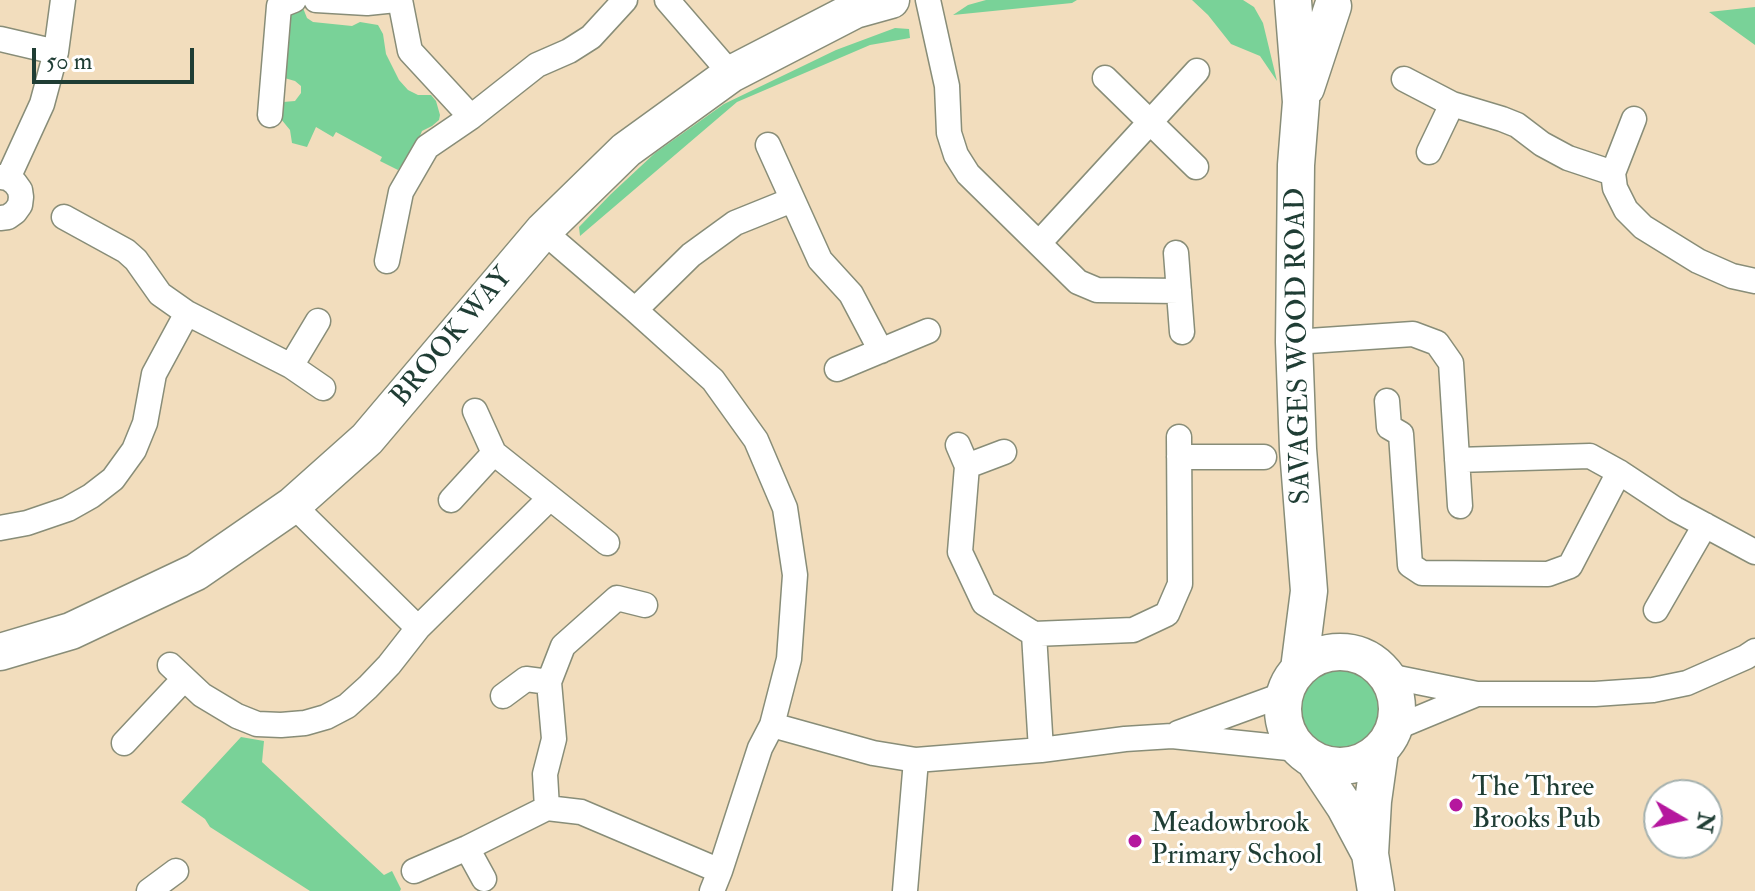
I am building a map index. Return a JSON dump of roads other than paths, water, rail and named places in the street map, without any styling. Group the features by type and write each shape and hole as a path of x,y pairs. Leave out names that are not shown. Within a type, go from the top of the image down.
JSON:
{"street":[{"path":"0,218 15,212 21,202 20,190 15,183 4,178 42,104 56,52 63,0"},
{"path":"270,115 279,6 294,0"},
{"path":"316,0 367,3 398,0 410,51 471,117"},
{"path":"387,261 401,192 427,147 537,65 591,37 625,0"},
{"path":"667,0 731,74"},
{"name":"BROOK WAY","path":"0,652 71,631 196,572 293,505 367,439 543,231 626,150 731,74 855,10 891,0"},
{"path":"928,0 947,86 949,133 956,155 968,174 1078,282 1097,290 1179,291"},
{"path":"1292,1 1319,9 1338,3"},
{"name":"SAVAGES WOOD ROAD","path":"1292,1 1301,102 1296,165 1294,342 1298,449 1309,591 1292,682"},
{"name":"SAVAGES WOOD ROAD","path":"1301,102 1338,3"},
{"path":"0,39 56,52"},
{"path":"1039,243 1197,71"},
{"path":"1105,78 1196,167"},
{"path":"1404,79 1452,104 1510,122 1568,158 1613,173"},
{"path":"1429,152 1452,104"},
{"path":"1634,119 1613,173 1615,188 1626,210 1643,227 1698,261 1732,276 1755,281"},
{"path":"768,145 820,260 851,294 881,351"},
{"path":"635,310 691,255 735,223 792,200"},
{"path":"64,217 130,242 136,260 160,294 187,313 291,366 323,388"},
{"path":"414,871 547,808 581,812 716,881 760,748 772,725 789,659 795,575 785,508 756,440 713,380 543,231"},
{"path":"1176,253 1182,332"},
{"path":"0,528 27,523 68,509 113,479 134,450 145,423 154,374 187,313"},
{"path":"291,366 318,321"},
{"path":"837,369 928,331"},
{"path":"1294,342 1413,334 1437,343 1451,363 1460,506"},
{"path":"1387,401 1389,427 1401,434 1410,565 1422,573 1548,574 1570,566 1619,472"},
{"path":"475,411 494,453 607,543"},
{"path":"1004,452 963,456 960,552 984,603 1034,634 1133,630 1167,614 1180,584 1179,447 1264,457"},
{"path":"451,500 494,453"},
{"path":"1457,460 1590,456 1675,509 1755,552"},
{"path":"124,743 177,672 202,695 257,724 305,723 347,706 389,665 418,628 550,498"},
{"path":"293,505 418,628"},
{"path":"1656,610 1705,525"},
{"name":"SAVAGES WOOD ROAD","path":"1309,591 1340,651"},
{"path":"547,808 545,774 554,739 549,682 563,646 617,598 645,605"},
{"path":"1034,634 1041,750"},
{"path":"1172,736 1292,682 1317,656 1340,651 1358,654 1375,663 1388,676 1398,700 1373,801 1370,854 1376,891"},
{"path":"1388,676 1477,694 1554,695 1653,690 1687,683 1755,651"},
{"path":"503,696 526,679 549,682"},
{"path":"1292,682 1283,713 1287,733 1345,807 1370,854"},
{"path":"772,725 873,753 916,760 1172,736 1307,755 1332,767 1349,767 1366,761 1388,740 1477,694"},
{"path":"905,891 916,760"},
{"path":"467,848 484,879"},
{"path":"149,891 176,871"}],"place":[{"name":"The Three Brooks Pub","path":"1456,805"},
{"name":"Meadowbrook Primary School","path":"1135,841"}]}
